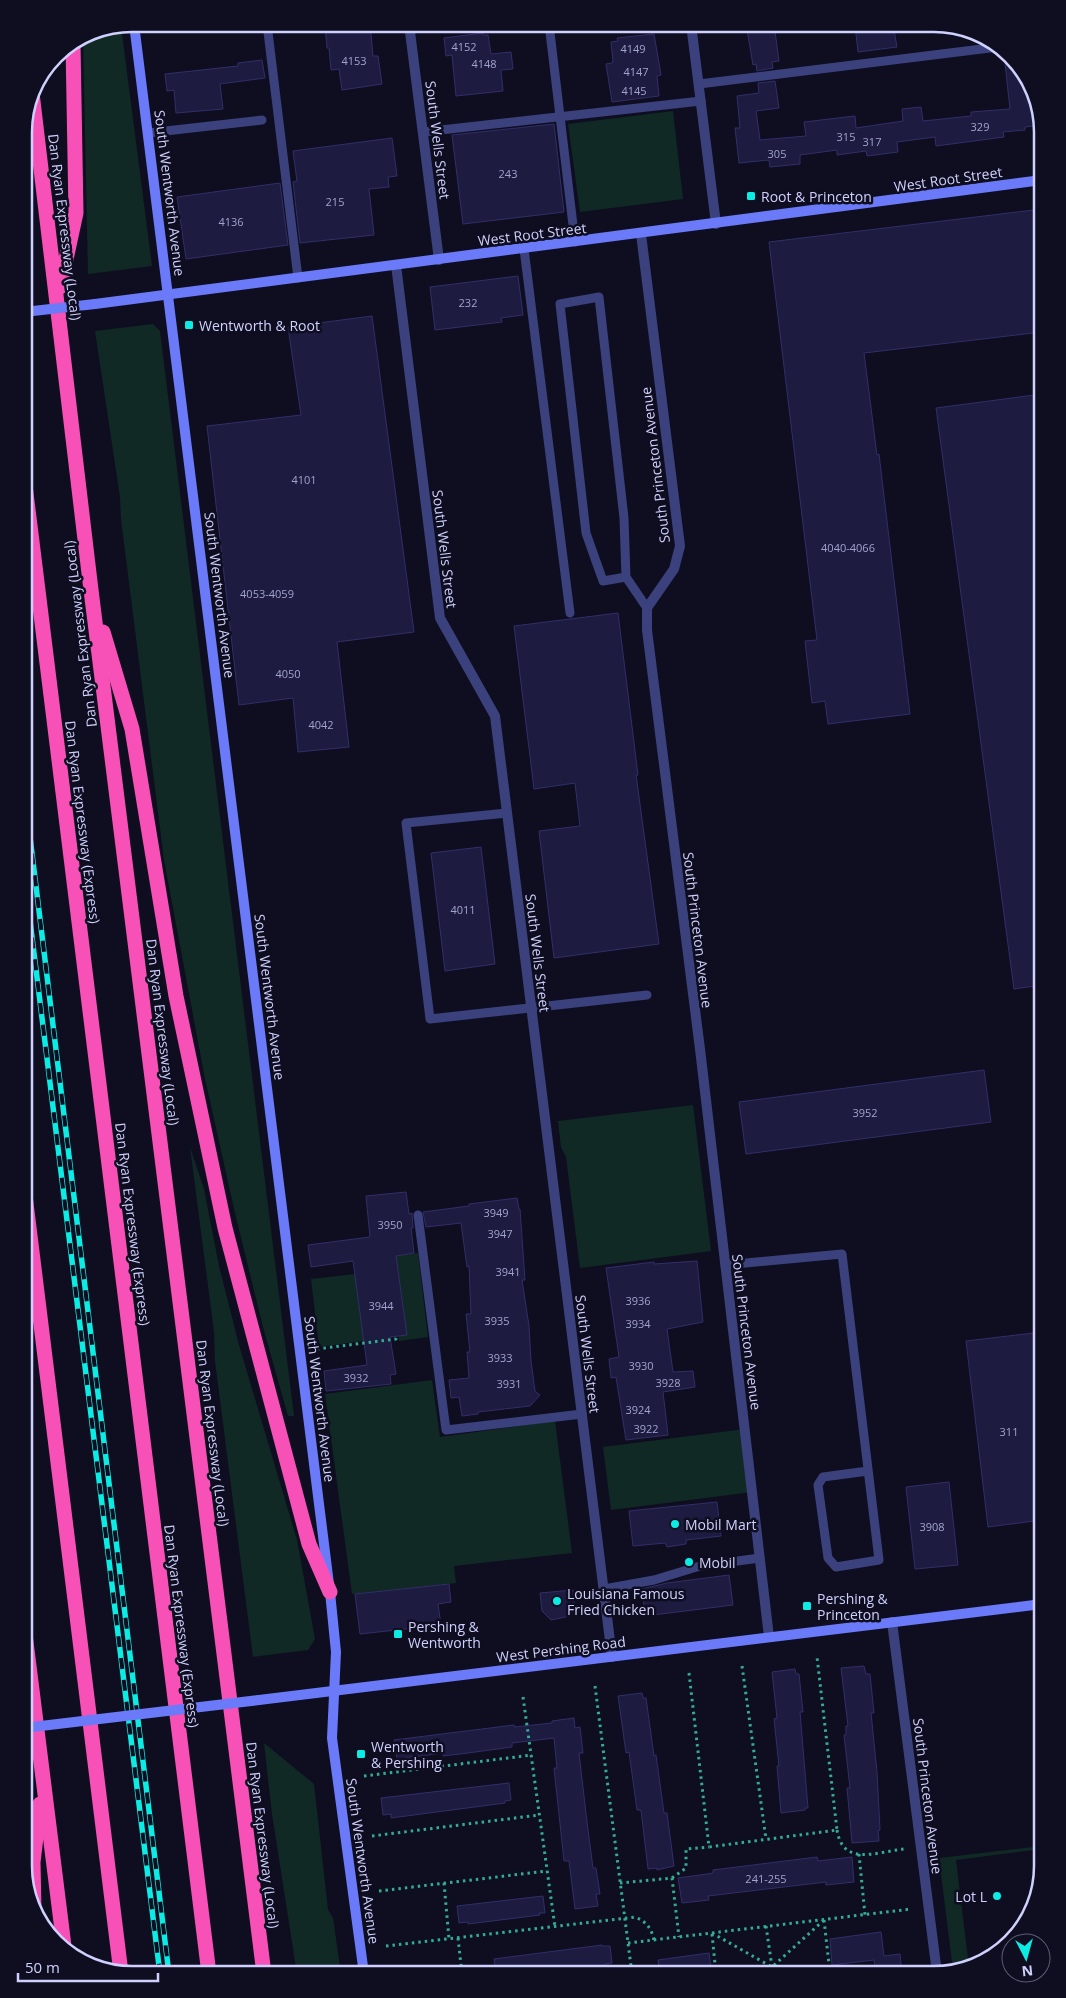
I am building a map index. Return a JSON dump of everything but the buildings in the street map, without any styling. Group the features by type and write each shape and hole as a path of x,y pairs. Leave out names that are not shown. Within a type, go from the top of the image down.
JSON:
{"highway":[{"path":"57,299 76,213 73,52"},
{"name":"Dan Ryan Expressway (Local)","path":"34,114 91,590 263,1965"},
{"name":"Dan Ryan Expressway (Express)","path":"33,548 208,1965"},
{"path":"91,590 132,729 176,996 225,1228 309,1544 330,1592"},
{"path":"32,1255 120,1965"},
{"path":"32,1693 63,1937"},
{"path":"32,1862 43,1783"}],"main road":[{"name":"South Wentworth Avenue","path":"135,32 330,1592 336,1652 332,1738 363,1965"},
{"name":"West Root Street","path":"33,311 641,234 1034,181"},
{"name":"West Pershing Road","path":"32,1727 1034,1605"}],"street":[{"name":"South Wells Street","path":"410,32 439,260"},
{"path":"692,33 716,224"},
{"name":"South Princeton Avenue","path":"641,234 680,546 674,569 647,608 647,630 701,1056 769,1637"},
{"name":"South Wells Street","path":"396,265 440,618 495,716 612,1657"},
{"name":"South Princeton Avenue","path":"892,1622 936,1966"}],"lane":[{"path":"267,32 298,278"},
{"path":"550,33 575,242"},
{"path":"698,84 986,47"},
{"path":"423,132 700,101"},
{"path":"148,133 262,120"},
{"path":"524,249 570,613"},
{"path":"626,577 603,581 586,533 560,304 599,297 624,518 626,577 647,608"},
{"path":"507,813 406,823 430,1019 646,995"},
{"path":"418,1214 446,1430 582,1414"},
{"path":"725,1265 842,1254 879,1560 836,1567 828,1558 818,1485 823,1477 868,1471"},
{"path":"604,1589 654,1580 700,1566 760,1558"}],"path":[{"path":"317,1349 396,1339 396,1337"},
{"path":"817,1657 839,1841 851,1853 859,1854 904,1849"},
{"path":"742,1666 766,1839"},
{"path":"689,1673 709,1846"},
{"path":"595,1686 631,1966"},
{"path":"523,1697 532,1755 545,1868 555,1927"},
{"path":"364,1776 532,1755"},
{"path":"372,1836 539,1815"},
{"path":"620,1883 672,1878 686,1868 686,1849 838,1830"},
{"path":"859,1854 865,1915"},
{"path":"379,1891 547,1871"},
{"path":"672,1878 679,1937"},
{"path":"444,1883 450,1939"},
{"path":"628,1943 911,1909"},
{"path":"386,1946 635,1917 644,1921 651,1929 654,1940"},
{"path":"773,1966 824,1920"},
{"path":"824,1920 829,1966"},
{"path":"766,1926 772,1966"},
{"path":"712,1933 770,1966"},
{"path":"712,1933 715,1966"},
{"path":"458,1938 461,1965"}],"green space":[{"path":"122,33 152,266 88,274 83,46 94,40"},
{"path":"673,111 683,199 580,212 568,124"},
{"path":"153,324 160,331 294,1416 288,1416 263,1327 235,1213 205,1079 164,860 121,519 120,497 95,331"},
{"path":"693,1105 711,1251 580,1268 566,1157 561,1147 558,1121"},
{"path":"190,1147 204,1189 219,1266 239,1345 297,1540 315,1639 308,1650 253,1657"},
{"path":"418,1253 428,1337 399,1341 399,1336 407,1335 396,1256"},
{"path":"355,1274 364,1341 319,1347 311,1279"},
{"path":"432,1380 440,1437 555,1421 572,1553 454,1566 456,1583 352,1594 325,1394"},
{"path":"745,1429 752,1492 611,1510 603,1447"},
{"path":"264,1743 314,1784 328,1910 333,1918 340,1965 296,1965 272,1814"},
{"path":"1034,1847 1034,1850 956,1860 968,1959 953,1964 952,1964 939,1858"}],"railway":[{"path":"33,858 168,1965"},
{"path":"33,941 159,1965"}],"place":[{"name":"Root & Princeton","path":"751,196"},
{"name":"Wentworth & Root","path":"189,325"},
{"name":"Mobil Mart","path":"675,1524"},
{"name":"Mobil","path":"689,1562"},
{"name":"Louisiana Famous Fried Chicken","path":"557,1601"},
{"name":"Pershing & Princeton","path":"807,1606"},
{"name":"Pershing & Wentworth","path":"398,1634"},
{"name":"Wentworth & Pershing","path":"361,1754"},
{"name":"Lot L","path":"997,1896"}]}
